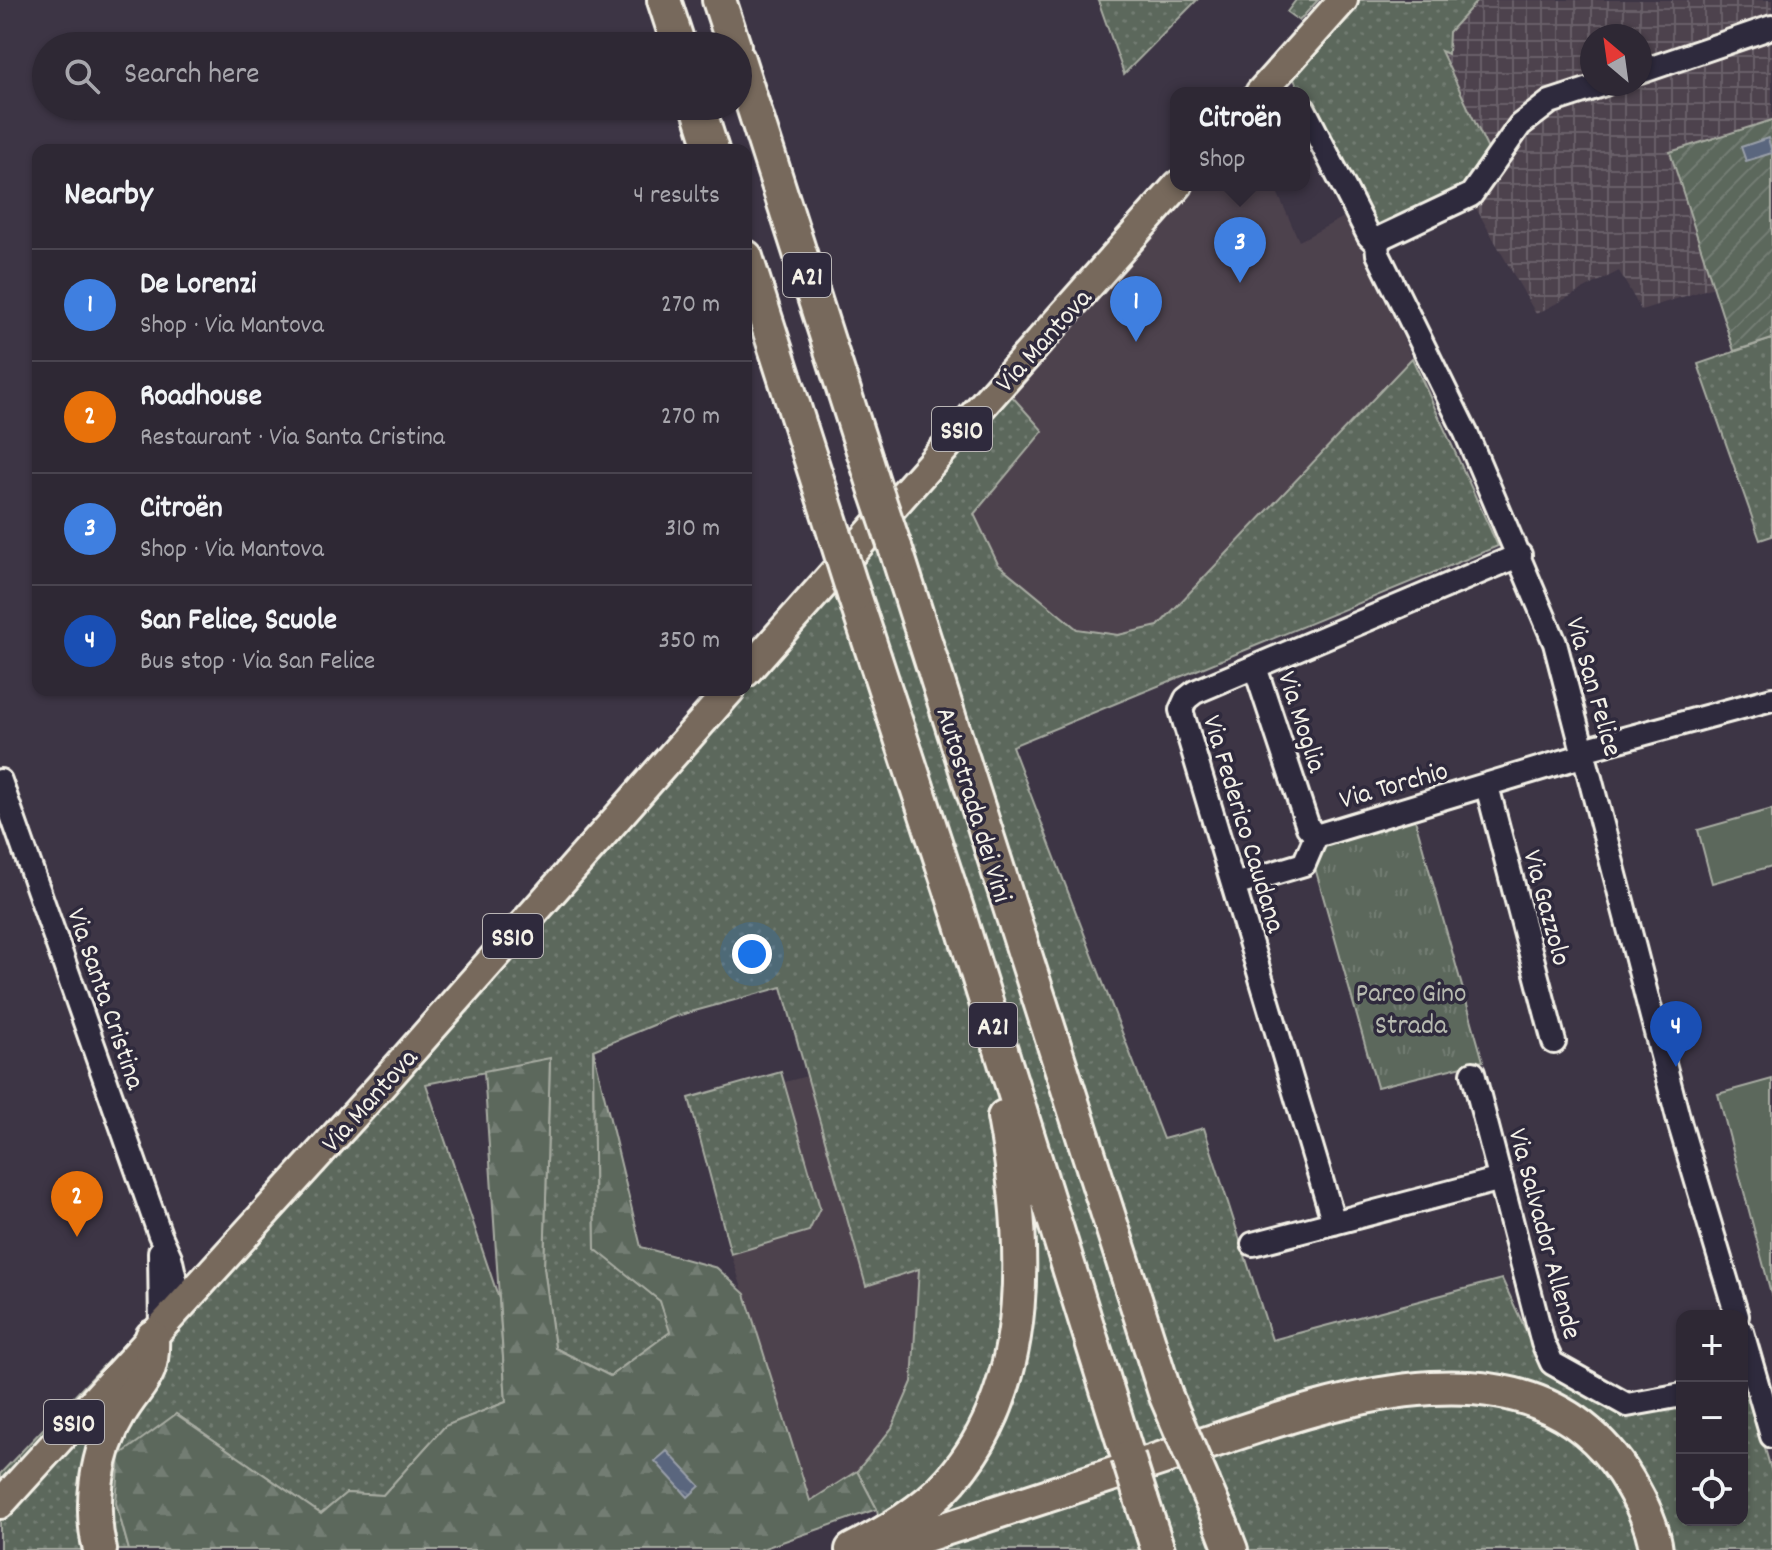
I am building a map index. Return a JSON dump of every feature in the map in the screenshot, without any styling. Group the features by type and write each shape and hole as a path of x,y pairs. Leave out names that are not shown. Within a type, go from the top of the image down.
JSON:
{"highway":[{"path":"664,0 674,32"},
{"path":"719,0 729,32"},
{"name":"Autostrada dei Vini","path":"752,103 1166,1396 1218,1538"},
{"path":"702,120 710,144"},
{"name":"Autostrada dei Vini","path":"752,276 959,915 1158,1550"},
{"path":"852,1550 916,1512 952,1480 986,1428 1003,1384 1013,1338 1020,1254 1011,1154 993,1075 974,1012 959,915"},
{"path":"100,1550 95,1510 100,1462 119,1414 153,1365 157,1332"},
{"path":"880,1550 1325,1406 1430,1388 1497,1392 1530,1401 1588,1433 1613,1458 1631,1486 1645,1513 1656,1550"},
{"path":"937,1550 1323,1423 1401,1406 1443,1402 1519,1414 1553,1429 1577,1447 1601,1470 1623,1504 1638,1550"}],"main road":[{"path":"1265,87 1343,0"},
{"name":"Via Mantova","path":"752,665 1173,191"},
{"name":"Via Mantova","path":"0,1504 216,1267 725,696"}],"street":[{"path":"1652,68 1772,27"},
{"path":"1377,244 1382,237 1471,195 1520,125 1550,102 1580,92"},
{"name":"Via San Felice","path":"1310,121 1369,236 1377,244 1378,254 1520,555 1555,643 1680,1125 1735,1310"},
{"name":"Via Federico Caudana","path":"1334,1223 1181,710 1186,699 1195,692 1520,555"},
{"name":"Via Moglia","path":"1255,667 1308,827 1316,836"},
{"name":"Via Torchio","path":"1234,885 1304,864 1316,836 1487,786 1584,752 1772,699"},
{"name":"Via Santa Cristina","path":"0,781 170,1257 181,1305"},
{"name":"Via Gazzolo","path":"1487,786 1554,1042"},
{"name":"Via Salvador Allende","path":"1473,1073 1543,1343 1552,1363 1627,1405 1676,1396"},
{"path":"1253,1244 1501,1179"},
{"name":"Via Santa Cristina","path":"157,1332 160,1235"},
{"path":"170,1257 191,1270 216,1267"},
{"path":"1748,1351 1772,1436"}],"shaded area":[{"path":"1469,0 1772,0 1772,120 1670,152 1714,287 1641,310 1619,271 1536,314 1468,194 1436,40"},
{"path":"1185,191 1277,191 1299,241 1346,216 1412,358 1158,626 1118,635 1077,629 997,564 974,514 1042,431 1010,394"},
{"path":"807,1076 866,1285 919,1268 912,1382 892,1428 857,1471 811,1502 731,1254 809,1231 820,1208 785,1082"}],"green space":[{"path":"1098,0 1197,0 1124,74"},
{"path":"1296,0 1318,0 1299,21 1287,12"},
{"path":"1344,0 1478,0 1449,32 1448,54 1441,51 1493,160 1468,194 1372,239 1310,112 1310,87 1298,87 1290,71"},
{"path":"1772,120 1772,339 1734,351 1670,152"},
{"path":"1772,339 1772,536 1760,540 1698,364"},
{"path":"1412,358 1498,546 1012,746 1163,1139 1204,1128 1272,1340 1502,1279 1541,1363 1627,1410 1676,1400 1676,1526 1748,1526 1748,1389 1772,1473 1772,1550 884,1550 877,1509 857,1471 892,1428 912,1382 919,1269 866,1286 782,987 673,1017 593,1050 595,1248 660,1301 671,1332 610,1376 555,1348 544,1268 550,1059 426,1084 499,1299 506,1402 445,1426 383,1495 346,1493 321,1514 176,1414 116,1503 129,1550 0,1550 0,1474 177,1289 573,859 599,863 736,696 752,696 752,677 1010,394 1043,431 974,514 998,564 1077,629 1118,635 1158,626"},
{"name":"Parco Gino Strada","path":"1412,809 1483,1061 1377,1087 1308,843"},
{"path":"1772,809 1772,866 1712,883 1698,830"},
{"path":"593,1049 641,1247 717,1268 745,1294 810,1501 857,1471 877,1509 759,1550 129,1550 116,1503 120,1455 176,1414 321,1514 346,1493 383,1495 445,1426 506,1402 484,1071 550,1058 544,1268 555,1348 610,1376 670,1332 660,1301 595,1249"},
{"path":"781,1072 820,1208 809,1231 731,1254 689,1098"},
{"path":"1772,1079 1772,1297 1718,1094"}],"water":[{"path":"1768,138 1772,153 1746,161 1741,147"},
{"path":"667,1451 700,1486 688,1497 655,1461"}],"place":[{"name":"Citroën","path":"1240,283"},
{"name":"De Lorenzi","path":"1136,342"},
{"name":"San Felice, Scuole","path":"1676,1067"},
{"name":"Roadhouse","path":"77,1237"}]}
